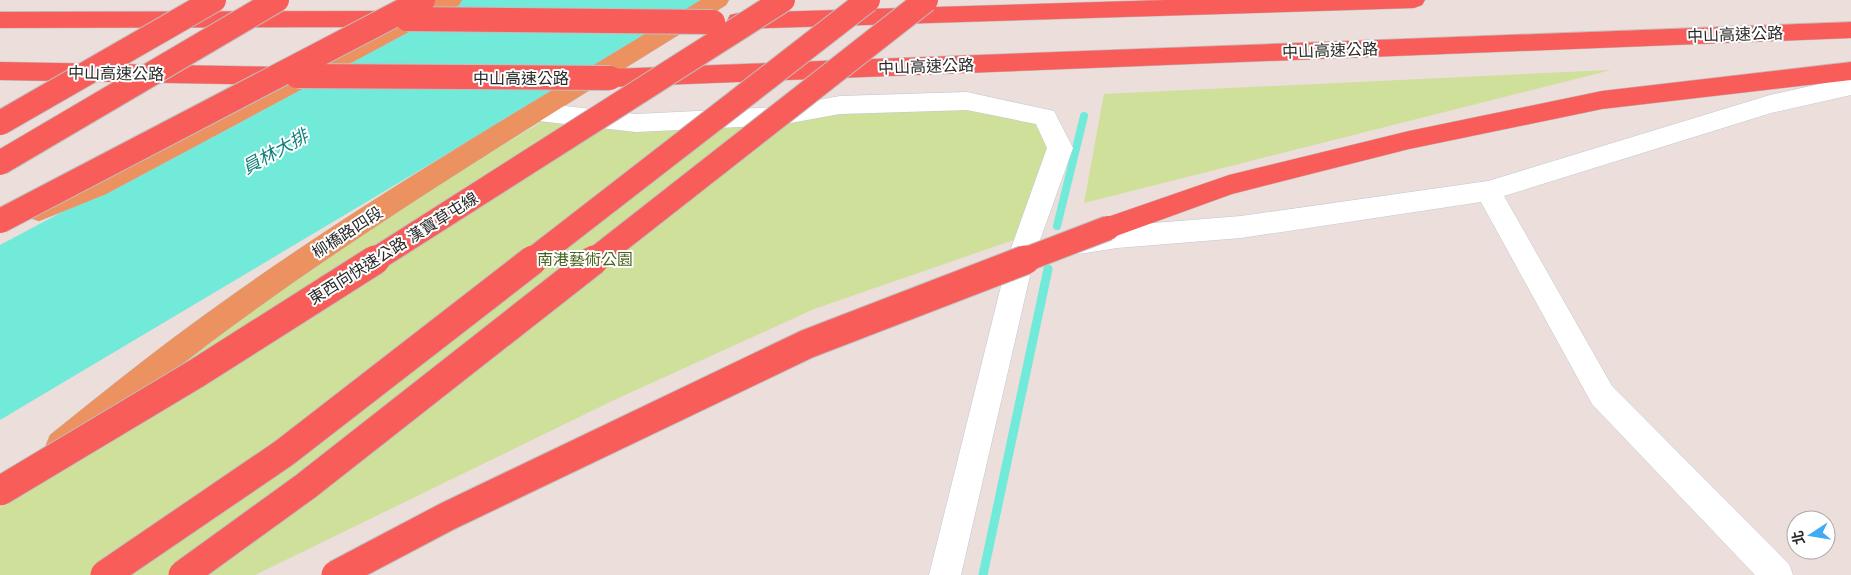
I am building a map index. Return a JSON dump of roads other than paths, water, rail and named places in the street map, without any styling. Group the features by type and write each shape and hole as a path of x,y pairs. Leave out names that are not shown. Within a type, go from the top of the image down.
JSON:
{"highway":[{"path":"0,123 214,0"},
{"path":"0,163 277,0"},
{"path":"0,221 423,0"},
{"name":"東西向快速公路 漢寶草屯線","path":"0,491 197,373 783,0"},
{"path":"105,575 284,454 868,0"},
{"path":"183,575 306,486 926,0"},
{"path":"0,20 407,19 716,11 1414,0"},
{"name":"中山高速公路","path":"0,71 297,76 610,78 1851,30"},
{"path":"336,575 448,516 807,344 1108,228 1229,185 1409,140 1602,100 1851,71"}],"main road":[{"path":"0,226 97,187 451,0"},
{"name":"柳橋路四段","path":"0,498 90,420 220,318 358,224 539,112 716,11"}],"lane":[{"path":"1022,254 1117,236 1241,227 1488,191 1770,104 1851,86"},
{"path":"539,112 636,123 779,116 840,105 967,101 1044,117 1060,148 1022,254 945,575"},
{"path":"1488,191 1602,395 1777,575"}],"water":[{"name":"員林大排","path":"461,0 706,0 0,420 0,245"}],"waterway":[{"path":"1057,226 1084,116"},
{"path":"983,575 1048,269"}],"park label":[{"name":"南港藝術公園","path":"585,259"}]}
